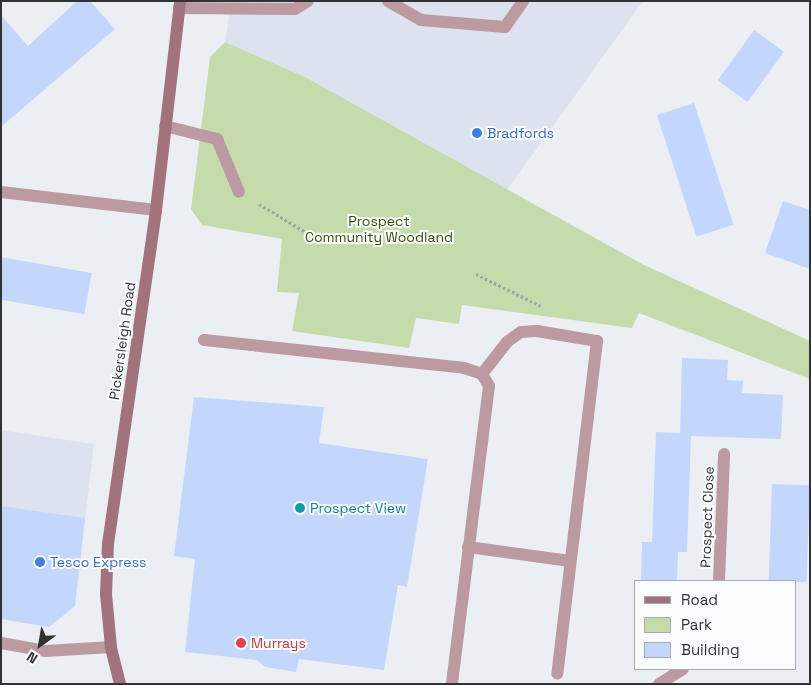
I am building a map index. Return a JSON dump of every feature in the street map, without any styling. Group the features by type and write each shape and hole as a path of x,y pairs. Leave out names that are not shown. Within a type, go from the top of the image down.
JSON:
{"main road":[{"name":"Pickersleigh Road","path":"120,684 111,648 106,594 108,544 156,210 180,5"}],"street":[{"path":"180,5 295,10 308,1"},
{"path":"388,1 421,20 505,27 523,1"},
{"path":"166,126 217,138 239,192"},
{"path":"1,192 156,210"},
{"path":"482,374 507,342 521,332 537,331 597,341 557,674"},
{"path":"204,340 464,368 482,374 489,386 452,684"},
{"name":"Prospect Close","path":"719,580 724,454"},
{"path":"468,548 570,560"},
{"path":"1,643 46,651 111,648"},
{"path":"659,684 681,670"}],"path":[{"path":"239,192 309,234"},
{"path":"476,274 544,307"}],"shaded area":[{"name":"Bradfords","path":"231,1 643,1 507,190 305,77 225,42"},
{"path":"1,430 94,444 75,606 49,627 1,619"}],"green space":[{"name":"Prospect Community Woodland","path":"225,42 305,77 642,264 810,341 810,379 639,313 632,328 462,305 459,324 416,318 409,348 292,331 299,293 277,292 282,239 202,225 191,209 210,57"}],"building":[{"path":"77,1 90,1 115,29 1,127 1,15 28,46"},
{"path":"754,30 784,52 747,102 718,80"},
{"path":"694,103 734,225 696,237 657,115"},
{"path":"783,201 810,210 810,269 765,253"},
{"path":"1,257 92,273 84,314 1,300"},
{"path":"682,358 728,360 727,380 743,381 742,393 783,395 781,439 691,436 687,552 678,552 677,580 641,580 642,542 652,542 656,432 680,433"},
{"name":"Prospect View","path":"194,397 324,407 319,443 428,459 407,587 398,585 384,670 299,659 296,672 265,667 257,660 185,652 195,559 174,556"},
{"path":"772,484 810,485 807,582 796,582 796,580 769,580"},
{"name":"Tesco Express","path":"1,506 85,518 75,606 49,627 1,619"}],"place":[{"name":"Bradfords","path":"477,133"},
{"name":"Prospect View","path":"300,508"},
{"name":"Tesco Express","path":"40,562"},
{"name":"Murrays","path":"241,643"}]}
